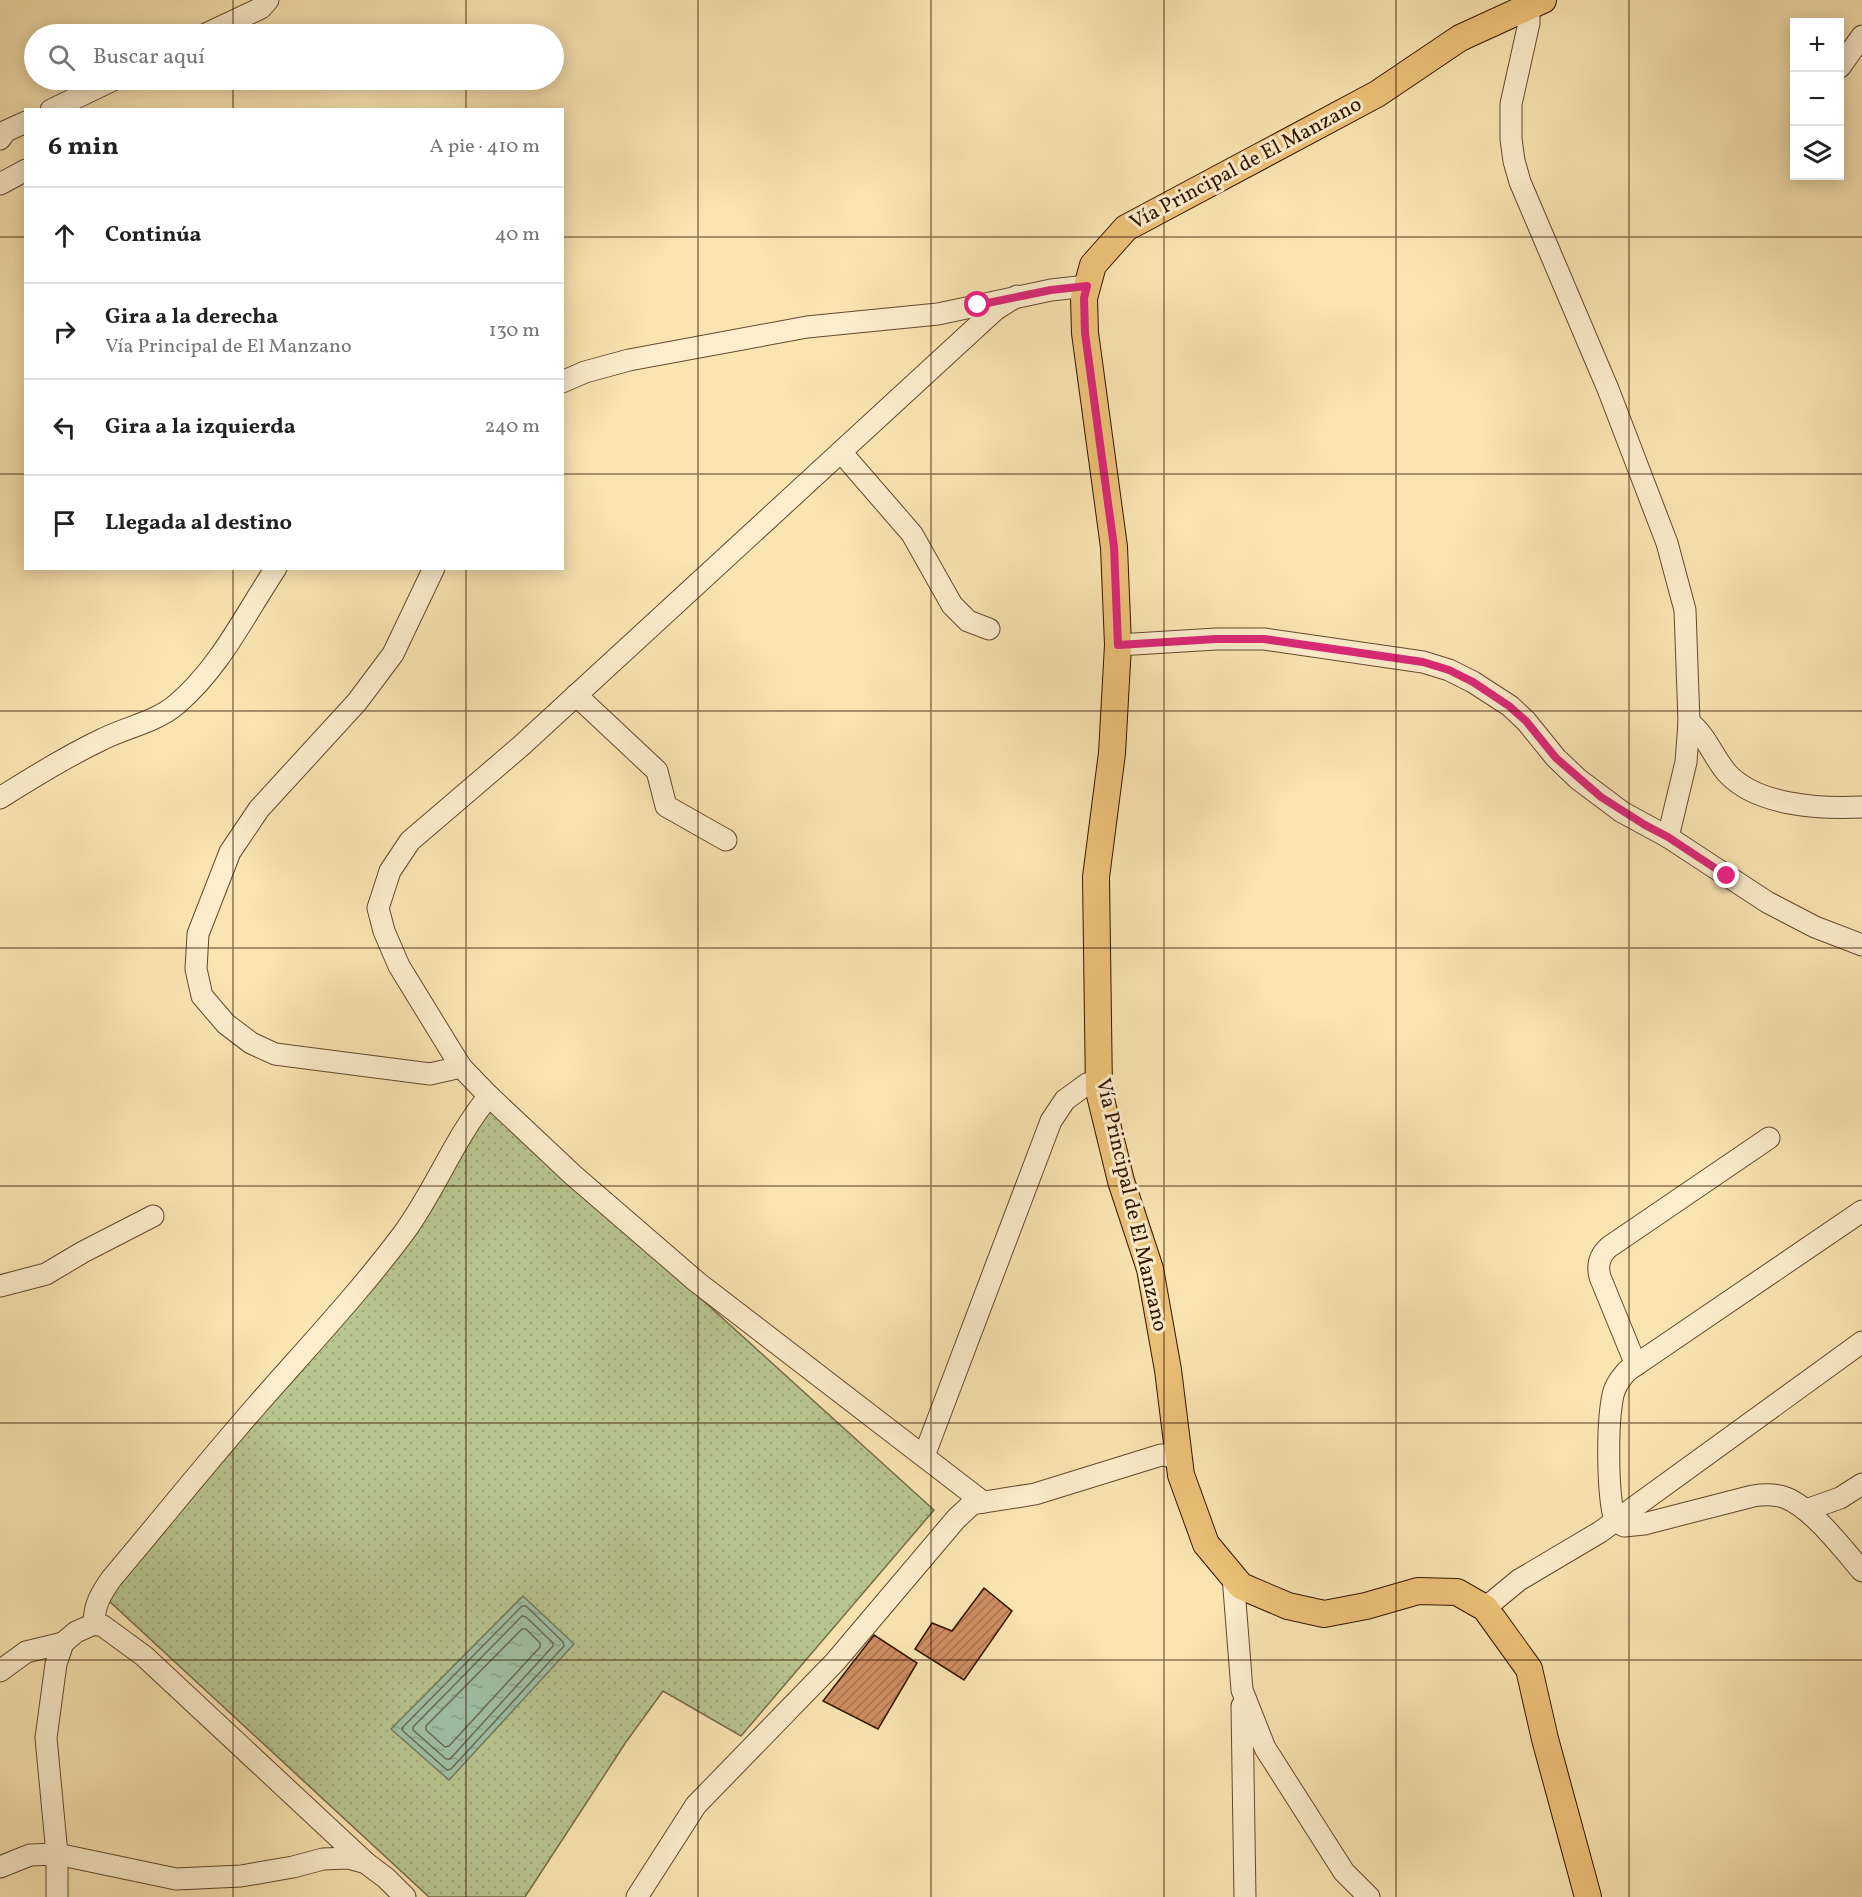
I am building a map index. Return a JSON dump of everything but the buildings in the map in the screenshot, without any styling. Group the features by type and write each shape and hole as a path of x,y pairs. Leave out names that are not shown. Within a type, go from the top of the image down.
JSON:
{"main road":[{"name":"Vía Principal de El Manzano","path":"1536,3 1460,38 1377,94 1126,228 1093,265 1084,298 1085,333 1114,547 1118,645 1112,753 1096,877 1099,1091 1121,1181 1150,1269 1168,1370 1181,1475 1206,1544 1241,1586 1279,1602 1324,1614 1366,1606 1418,1591 1457,1592 1485,1608 1529,1669 1545,1739 1588,1897"}],"street":[{"path":"227,24 261,8 268,0"},
{"path":"1536,3 1529,23 1511,104 1511,139 1514,161 1608,389 1667,543 1686,610 1689,722 1686,762 1668,837"},
{"path":"1844,60 1862,36"},
{"path":"55,108 92,90"},
{"path":"0,139 6,131 24,123"},
{"path":"0,184 24,171"},
{"path":"564,381 585,372 629,360 807,327 939,314 1017,296 1087,286"},
{"path":"983,1502 697,1282 573,1175 489,1096 461,1067 399,966 384,931 378,908 390,871 410,841 521,746 995,310 1017,296"},
{"path":"841,452 912,534 952,605 968,621 989,629"},
{"path":"0,798 104,738 146,722 175,706 212,669 229,646 275,570"},
{"path":"433,570 393,654 357,702 259,809 230,852 198,934 196,969 202,996 226,1024 251,1043 275,1054 430,1074 461,1067"},
{"path":"1118,645 1216,639 1264,639 1423,662 1440,667 1473,682 1509,706 1526,721 1556,758 1578,779 1622,812 1668,837 1767,902 1815,927 1862,945"},
{"path":"576,695 657,771 666,806 726,840"},
{"path":"1689,722 1706,740 1725,771 1754,793 1817,807 1862,807"},
{"path":"924,1456 1051,1121 1065,1100 1087,1084 1099,1091"},
{"path":"94,1624 94,1612 99,1595 112,1578 256,1406 357,1292 404,1232 445,1166 470,1119 489,1096"},
{"path":"1636,1365 1600,1277 1598,1269 1601,1256 1610,1247 1769,1138"},
{"path":"1862,1211 1627,1371 1616,1386 1610,1415 1610,1490 1611,1509 1615,1521 1624,1526 1644,1524 1765,1494 1787,1498 1806,1510 1862,1571"},
{"path":"0,1286 46,1274 153,1216"},
{"path":"1485,1608 1520,1580 1615,1521 1862,1342"},
{"path":"643,1894 696,1805 835,1662 956,1519 972,1504 1035,1494 1161,1455 1178,1457 1181,1475"},
{"path":"1806,1510 1840,1498 1862,1484"},
{"path":"1233,1576 1242,1690 1245,1897"},
{"path":"0,1671 26,1652 63,1643 76,1632 94,1624 103,1626 144,1656 405,1897"},
{"path":"57,1897 57,1854 46,1738 56,1664 63,1643"},
{"path":"1242,1690 1265,1748 1287,1785 1344,1872 1369,1897"},
{"path":"0,1867 30,1855 57,1854 176,1879 241,1876 323,1859 348,1858 366,1863"}],"shaded area":[{"path":"495,1096 580,1189 934,1510 741,1736 663,1691 626,1742 525,1897 429,1897 95,1588 272,1396"}],"water":[{"path":"523,1596 574,1644 449,1780 391,1729"}],"route":[{"path":"978,305 1051,290 1087,286 1084,298 1085,333 1101,437 1114,547 1118,645 1216,639 1264,639 1423,662 1449,670 1492,693 1509,706 1526,721 1556,758 1601,797 1727,876"}]}
